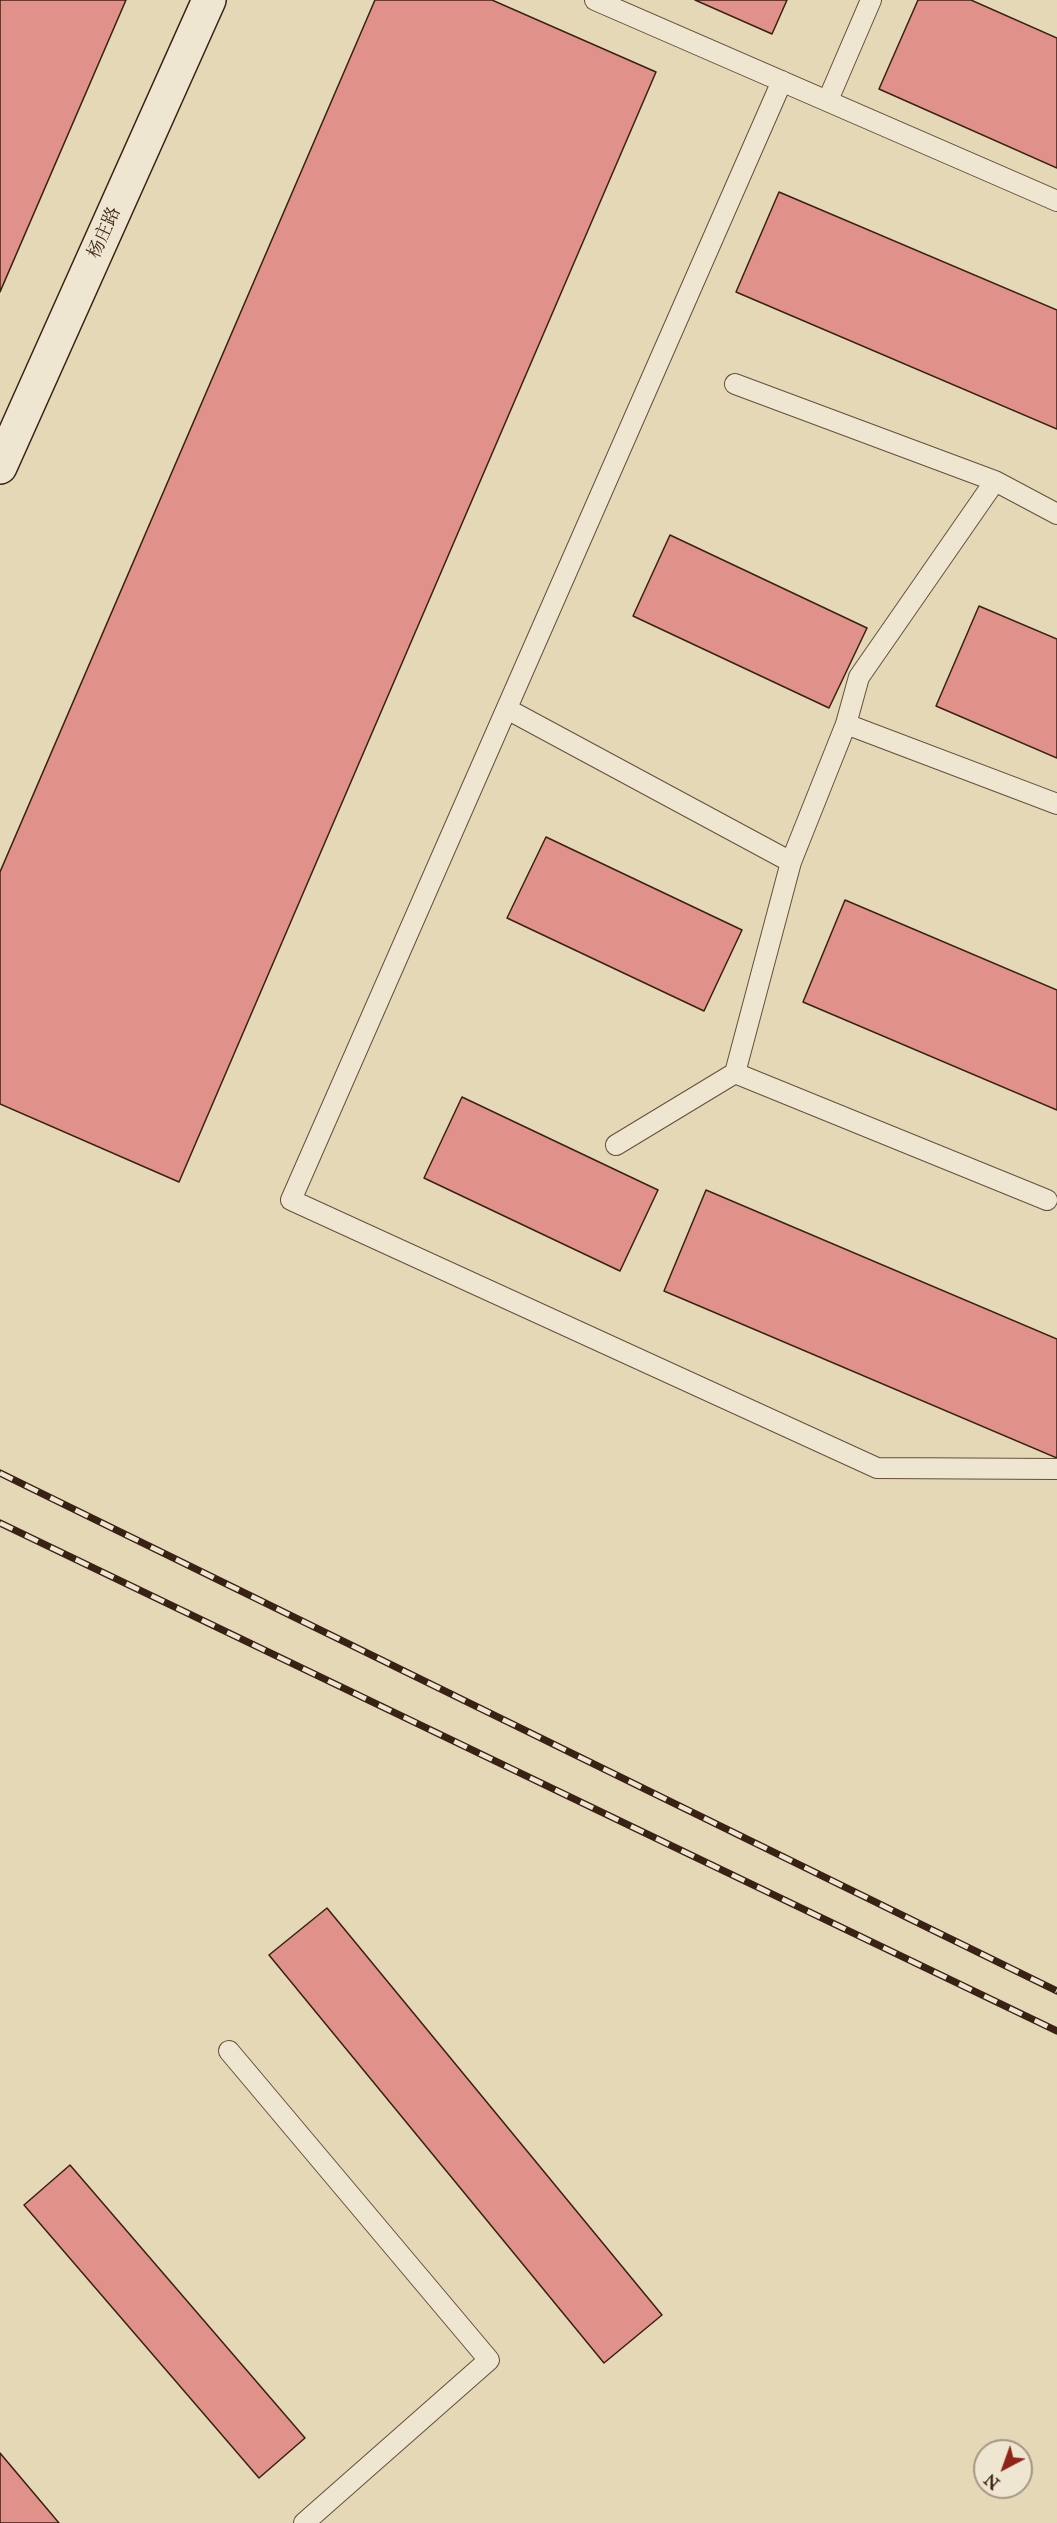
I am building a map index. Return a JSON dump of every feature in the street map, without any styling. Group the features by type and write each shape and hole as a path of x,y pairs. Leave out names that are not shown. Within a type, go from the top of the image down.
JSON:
{"street":[{"name":"杨庄路","path":"0,467 209,0"}],"lane":[{"path":"595,0 1057,201"},
{"path":"828,100 871,0"},
{"path":"782,81 291,1200 877,1468 1057,1469"},
{"path":"735,384 995,481 1057,514"},
{"path":"615,1145 735,1073 791,862 846,724 859,677 995,481"},
{"path":"507,709 791,862"},
{"path":"846,724 1057,804"},
{"path":"735,1073 1047,1200"},
{"path":"229,2051 489,2360 304,2523"}],"building":[{"path":"0,0 126,0 0,292"},
{"path":"375,0 492,0 656,72 179,1182 0,1104 0,872"},
{"path":"695,0 787,0 772,34"},
{"path":"918,0 971,0 1057,38 1057,168 879,89"},
{"path":"779,192 1057,310 1057,429 736,292"},
{"path":"670,535 867,628 829,708 633,616"},
{"path":"979,606 1057,639 1057,758 936,706"},
{"path":"546,837 742,930 704,1011 507,918"},
{"path":"845,900 1057,990 1057,1110 803,1002"},
{"path":"462,1097 658,1190 620,1271 424,1178"},
{"path":"706,1190 1057,1339 1057,1458 664,1291"},
{"path":"327,1908 662,2315 604,2363 269,1955"},
{"path":"70,2165 305,2438 259,2478 24,2205"},
{"path":"0,2453 59,2523 0,2523"}],"railway":[{"path":"0,1473 1057,1991"},
{"path":"0,1523 1057,2031"}]}
